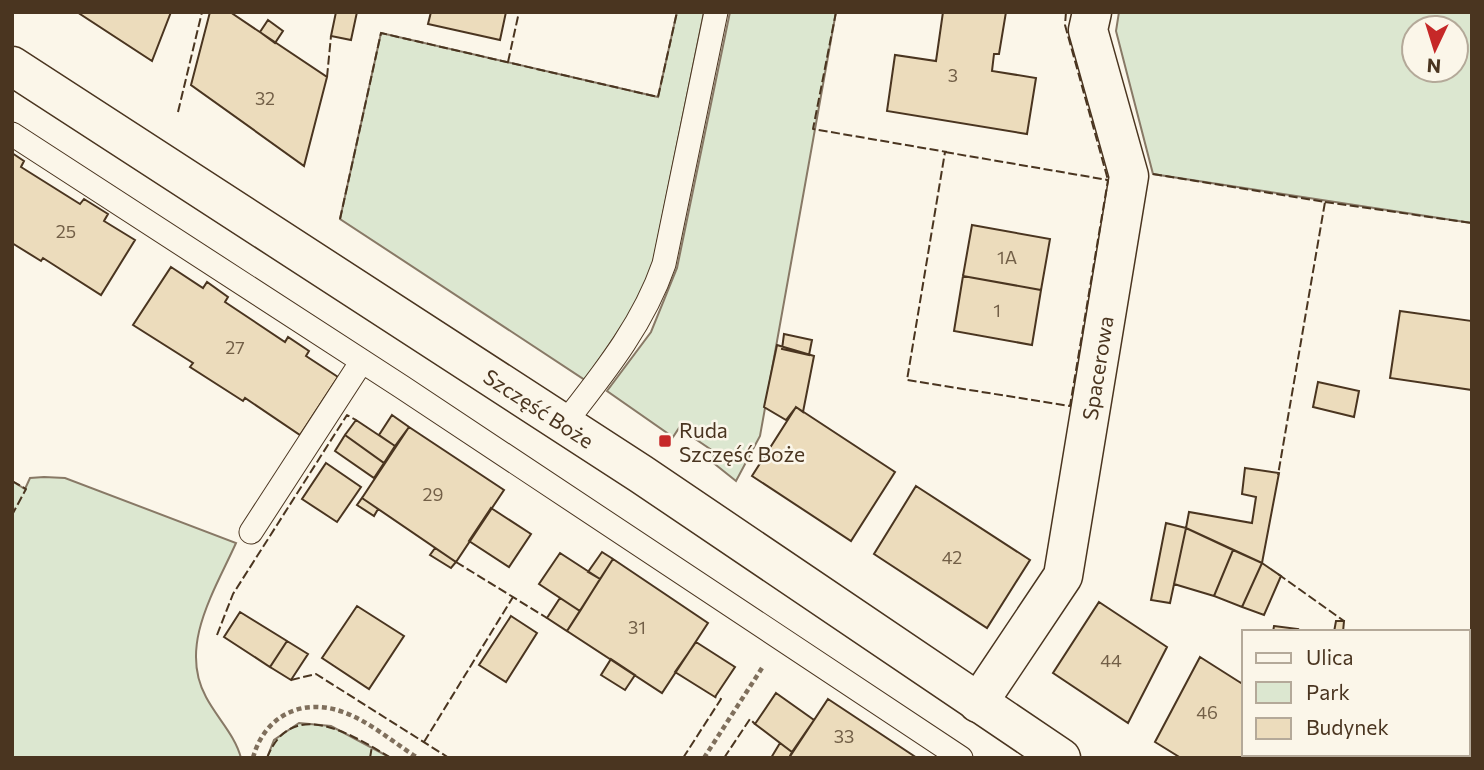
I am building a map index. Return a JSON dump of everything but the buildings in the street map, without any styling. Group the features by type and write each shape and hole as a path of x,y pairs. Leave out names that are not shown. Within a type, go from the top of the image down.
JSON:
{"street":[{"name":"Spacerowa","path":"978,703 1063,576 1129,176 1088,30 1092,12"},
{"name":"Szczęść Boże","path":"12,66 564,424 1061,758"}],"lane":[{"path":"564,424 618,353 655,290 664,264 716,12"},
{"path":"12,134 362,361 961,758"},
{"path":"251,532 362,361"}],"path":[{"path":"704,758 781,638"},
{"path":"253,758 262,733 281,715 313,707 345,713 417,757"}],"green space":[{"path":"677,12 704,12 653,263 642,296 585,380 340,219 381,33 658,97"},
{"path":"730,12 836,12 760,436 736,481 711,461 716,453 679,428 673,437 607,391 651,332 677,268"},
{"path":"1119,12 1472,12 1472,223 1153,174 1116,31"},
{"path":"30,478 65,478 236,543 203,618 196,658 198,678 206,697 235,742 241,758 12,758 12,481 25,489"},
{"path":"299,723 331,726 391,758 267,758 274,740"}],"fence":[{"path":"178,112 202,12"},
{"path":"508,62 519,12"},
{"path":"340,219 381,33 658,97 677,12"},
{"path":"836,12 813,129 947,152"},
{"path":"1066,12 1065,25 1106,180"},
{"path":"327,77 331,36"},
{"path":"945,152 1108,180 1070,406 907,380 945,152"},
{"path":"1153,174 1325,202 1278,475"},
{"path":"1325,202 1472,223"},
{"path":"217,635 233,594 347,415 356,420"},
{"path":"12,481 26,489 12,515"},
{"path":"456,562 547,618"},
{"path":"1278,574 1344,621"},
{"path":"424,742 513,597"},
{"path":"291,680 316,674 449,758"},
{"path":"1470,696 1472,680"},
{"path":"683,758 721,699 715,697"},
{"path":"724,758 750,719 755,724"},
{"path":"267,758 278,739 291,728 306,724 341,731 391,758"},
{"path":"370,758 372,746"}],"place":[{"name":"Ruda Szczęść Boże","path":"665,441"}]}
